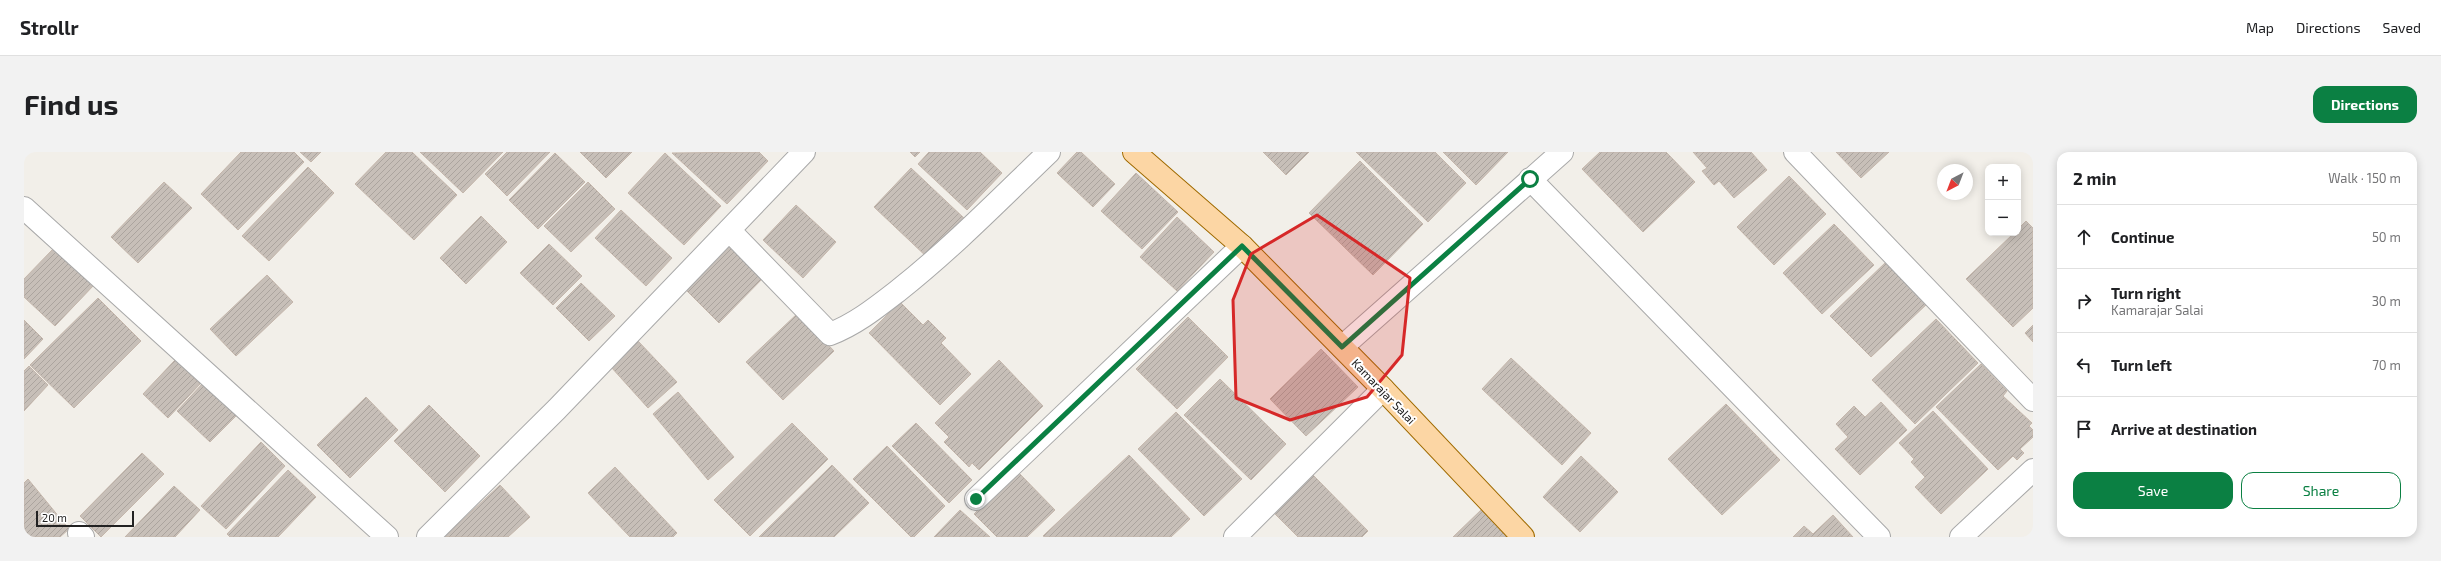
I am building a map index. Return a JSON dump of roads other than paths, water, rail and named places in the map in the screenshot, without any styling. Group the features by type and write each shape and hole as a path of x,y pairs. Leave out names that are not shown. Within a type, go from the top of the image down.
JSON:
{"main road":[{"name":"Kamarajar Salai","path":"1134,152 1242,246 1383,389 1523,537"}],"street":[{"path":"428,537 557,409 804,152"},
{"path":"729,230 830,334 844,328 872,311 930,265 1049,152"},
{"path":"1342,347 1562,152"},
{"path":"1795,152 2033,400"},
{"path":"1530,179 1879,537"},
{"path":"24,208 387,537"},
{"path":"976,499 1242,246"},
{"path":"1235,537 1383,389"},
{"path":"1961,537 2033,470"}]}
